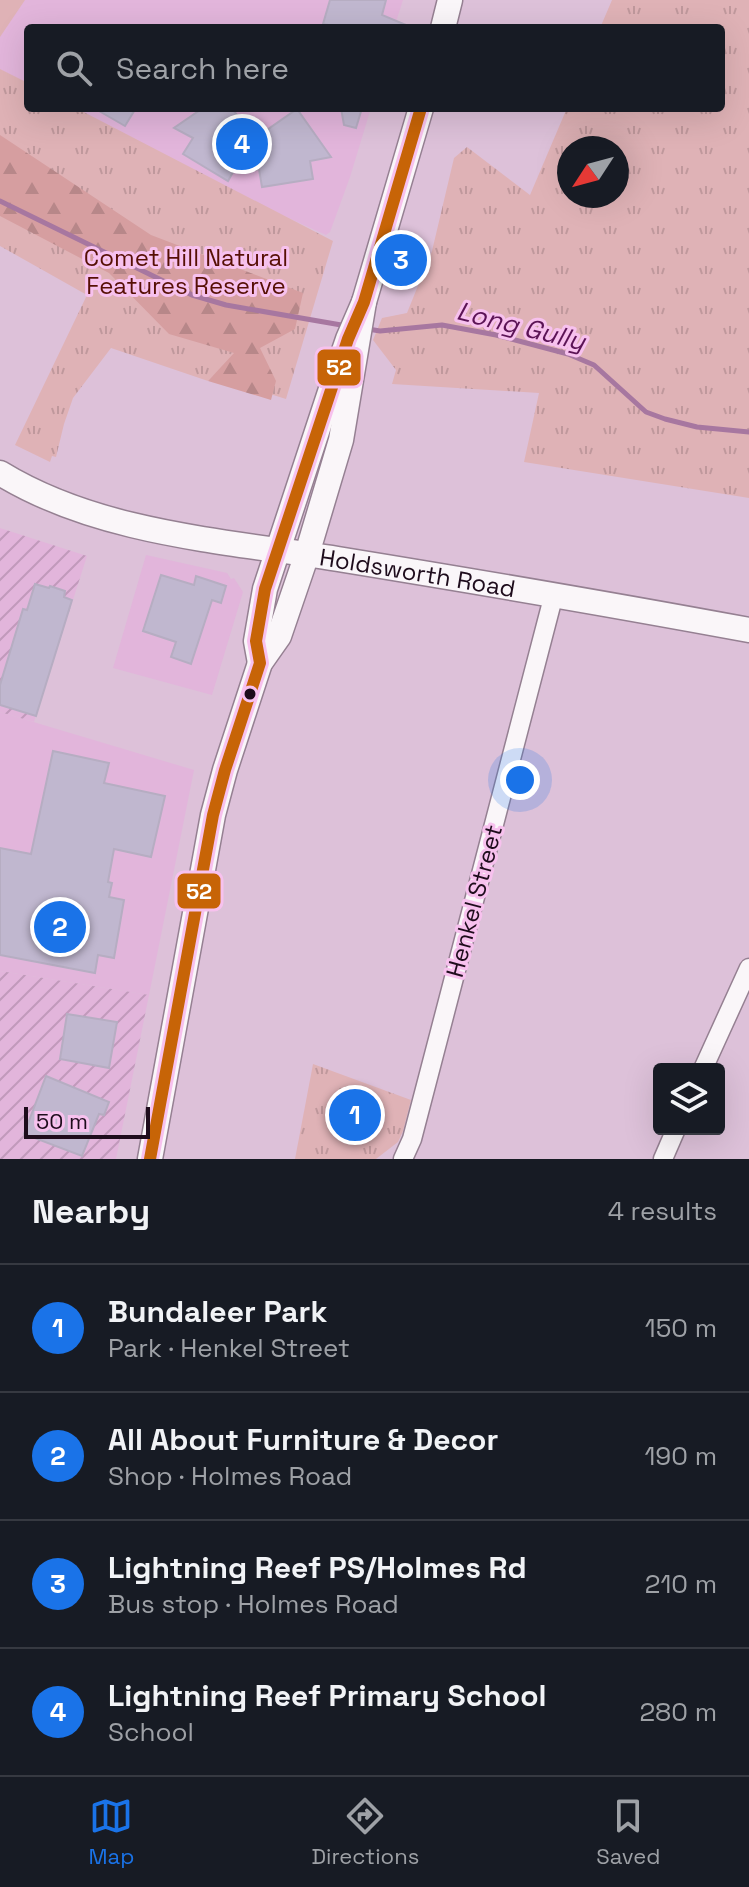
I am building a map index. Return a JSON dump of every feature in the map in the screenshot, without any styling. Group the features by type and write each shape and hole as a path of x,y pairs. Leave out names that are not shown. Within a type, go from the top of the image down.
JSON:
{"main road":[{"path":"444,24 450,0"},
{"path":"260,663 256,641 265,589 358,324 420,112"},
{"path":"150,1159 213,815 260,663 279,636 307,554 341,440 358,324"},
{"name":"Holdsworth Road","path":"0,473 54,501 105,518 171,533 554,594 749,630"}],"street":[{"name":"Henkel Street","path":"403,1159 412,1139 554,594"},
{"path":"706,1063 749,968"},
{"path":"663,1159 673,1135"}],"shaded area":[{"path":"0,0 403,0 395,24 24,24 24,99 0,90"},
{"path":"53,112 370,112 350,177 330,232 326,235"},
{"path":"0,528 87,556 34,722 0,712"},
{"path":"146,555 227,573 243,592 212,695 113,668"},
{"path":"0,712 194,770 149,995 0,971"},
{"path":"0,971 149,995 116,1159 0,1159"}],"green space":[{"path":"0,0 25,0 0,37"},
{"path":"612,0 749,0 749,498 524,462 539,393 392,384 396,370 373,340 382,318 407,313 432,251 454,158 467,147 530,195 565,112 725,112 725,24 602,24"},
{"name":"Comet Hill Natural Features Reserve","path":"0,69 24,81 24,112 84,112 333,241 286,399 213,376 208,381 111,348 73,398 56,457 52,456 50,462 15,445 87,295 0,246"},
{"path":"0,135 151,235 303,293 295,329 260,348 276,381 271,400 208,381 234,353 169,334 109,273 0,216"},
{"path":"313,1064 411,1100 398,1142 376,1159 295,1159"}],"building":[{"path":"330,0 386,0 382,15 403,24 323,24"},
{"path":"101,112 134,112 125,126"},
{"path":"197,112 235,112 254,139 293,112 299,112 331,157 310,161 313,179 262,187 259,169 248,171 237,165 228,181 183,154 193,138 174,128"},
{"path":"342,112 361,112 356,128 344,125"},
{"path":"161,575 194,585 196,576 226,586 221,603 212,600 191,664 171,657 176,642 143,631"},
{"path":"35,584 65,591 64,597 72,600 36,716 0,705 0,685 23,609 27,610"},
{"path":"53,751 109,763 104,783 165,796 151,857 114,849 108,882 112,883 109,897 124,900 114,958 98,955 95,973 0,955 0,848 31,854"},
{"path":"67,1014 117,1022 109,1068 60,1059"},
{"path":"46,1076 109,1102 104,1115 99,1114 82,1156 24,1134"}],"waterway":[{"name":"Long Gully","path":"0,201 192,295 226,305 347,326"},
{"name":"Long Gully","path":"368,329 380,331 442,325 568,354 594,365 646,412 697,427 749,432"}],"transit line":[{"name":"52","path":"150,1159 213,815 260,663 256,641 265,589 348,339 364,302 420,112"}],"place":[{"name":"Lightning Reef Primary School","path":"242,144"},
{"name":"Lightning Reef PS/Holmes Rd","path":"401,260"},
{"name":"All About Furniture & Decor","path":"60,927"},
{"name":"Bundaleer Park","path":"355,1115"}]}
